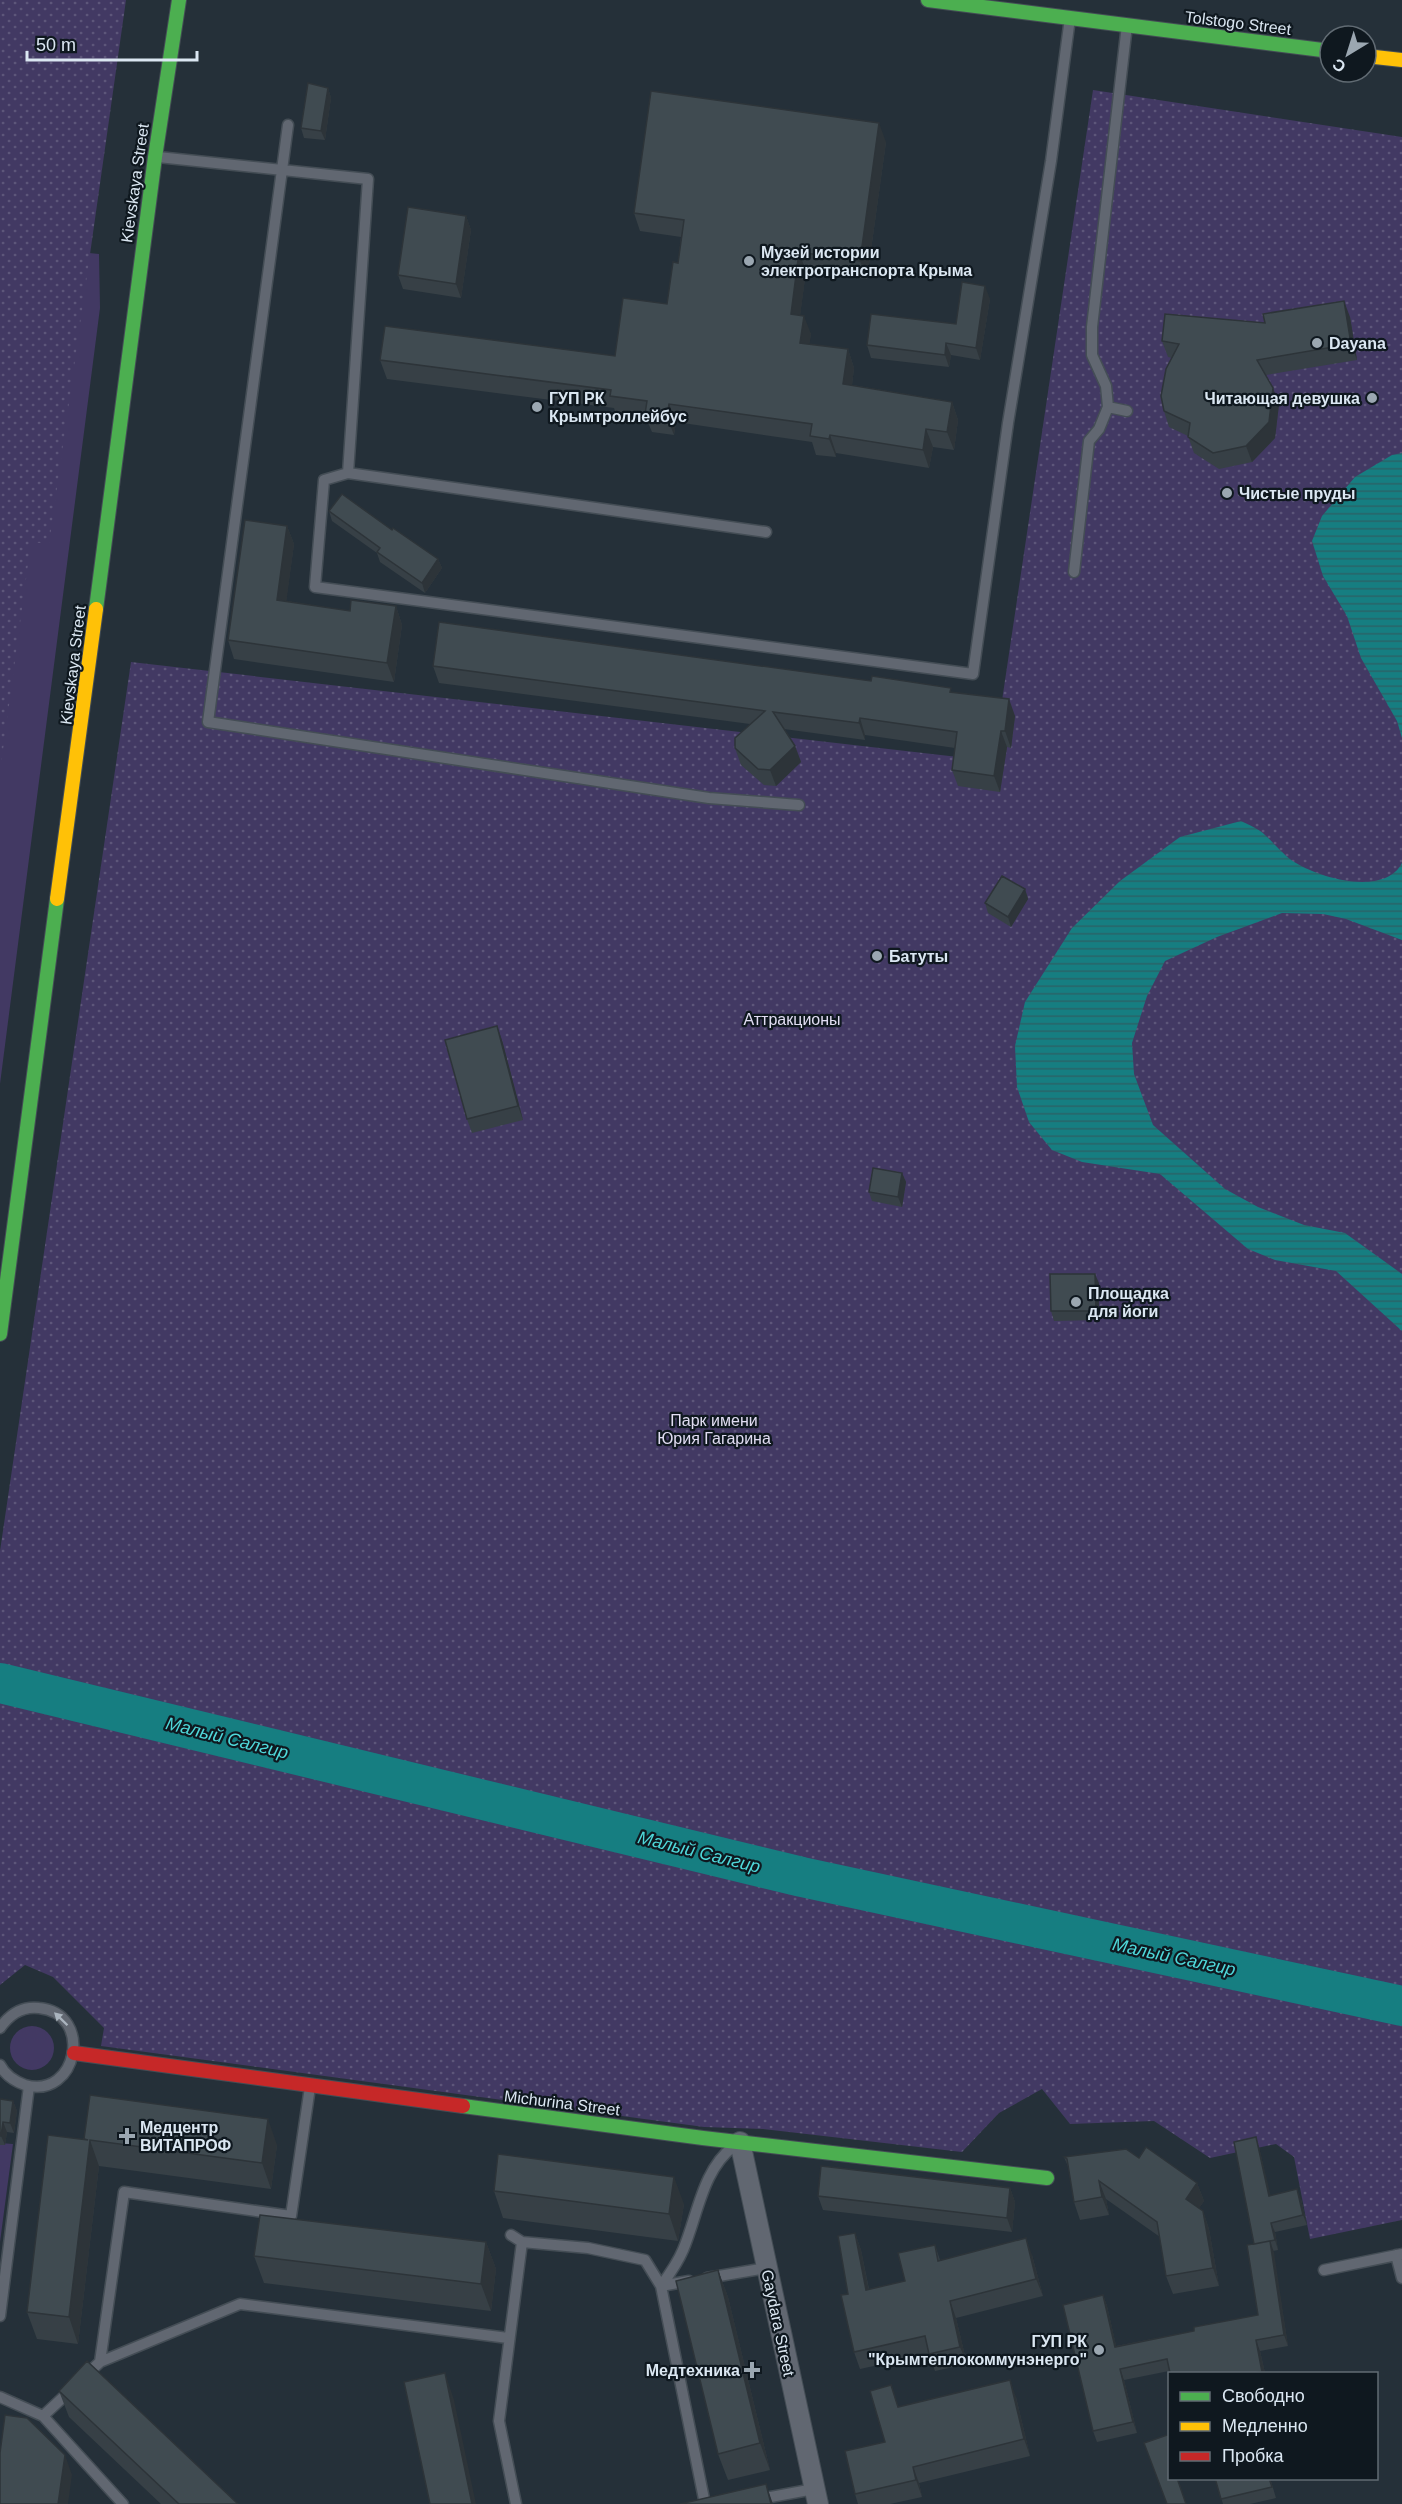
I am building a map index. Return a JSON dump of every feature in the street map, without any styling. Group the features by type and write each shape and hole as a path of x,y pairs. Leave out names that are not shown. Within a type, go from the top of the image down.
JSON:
{"main road":[{"name":"Kievskaya Street","path":"0,1334 155,157 179,0"},
{"name":"Tolstogo Street","path":"928,0 1318,49"},
{"path":"1378,57 1402,60"},
{"name":"Michurina Street","path":"74,2053 310,2087 740,2142 1047,2178"}],"street":[{"name":"Gaydara Street","path":"740,2142 816,2496"}],"lane":[{"path":"766,532 348,473 324,480 315,586 973,674 1008,423 1051,160 1070,18"},
{"path":"1074,572 1089,441 1099,429 1108,407 1106,386 1092,355 1092,327 1127,25"},
{"path":"288,125 285,164 281,170 208,722 709,798 799,805"},
{"path":"155,157 368,179 348,473"},
{"path":"1108,407 1127,411"},
{"path":"0,2028 12,2014 31,2007 51,2011 67,2024 75,2043 68,2069 55,2081 38,2086 29,2086 10,2077 0,2065"},
{"path":"0,2316 29,2086"},
{"path":"100,2362 124,2192 291,2216 310,2087"},
{"path":"661,2286 683,2251 697,2203 722,2156 740,2142"},
{"path":"510,2235 522,2242 588,2248 645,2260 661,2286 705,2504"},
{"path":"516,2504 499,2421 522,2242"},
{"path":"1324,2270 1399,2255 1402,2278"},
{"path":"661,2286 766,2268"},
{"path":"43,2416 100,2362 240,2304 508,2338"},
{"path":"0,2397 43,2416 123,2504"},
{"path":"733,2504 816,2496"}],"green space":[{"path":"0,0 126,0 49,544 31,542 0,772"},
{"name":"Парк имени Юрия Гагарина","path":"1093,90 1402,137 1402,2220 1310,2239 1294,2157 1276,2144 1210,2158 1154,2121 1070,2124 1042,2089 999,2113 962,2152 763,2129 704,2127 101,2046 104,2028 53,1977 25,1965 0,1985 0,1551 131,662 993,761"},
{"path":"70,251 99,254 100,308 0,1084 0,551"},
{"path":"32,2026 41,2027 48,2032 53,2039 53,2057 48,2064 41,2069 32,2070 23,2069 16,2064 11,2057 10,2048 11,2039 16,2032 23,2027"},
{"path":"0,2143 13,2144 0,2242"}],"water":[{"path":"1402,453 1402,738 1397,721 1361,658 1347,616 1323,576 1312,541 1322,516 1355,477 1392,455"},
{"path":"1241,821 1263,833 1296,863 1336,879 1368,882 1382,879 1394,873 1402,863 1402,940 1346,919 1323,914 1282,913 1217,937 1165,961 1147,996 1132,1043 1134,1074 1153,1125 1225,1189 1258,1207 1304,1225 1345,1233 1402,1274 1402,1331 1336,1271 1275,1260 1248,1249 1160,1174 1082,1162 1052,1150 1029,1122 1017,1087 1015,1046 1025,1002 1072,928 1120,881 1180,837"}],"building":[{"path":"308,83 328,88 321,131 301,128"},
{"path":"651,91 879,123 860,261 799,252 791,314 804,316 800,343 848,349 843,384 952,402 947,432 926,429 923,450 830,435 829,439 810,436 812,424 669,404 667,417 645,414 647,401 610,396 611,390 380,360 385,326 615,356 623,298 667,304 673,262 678,263 684,220 634,213"},
{"path":"408,207 466,216 456,284 398,275"},
{"path":"962,282 985,286 976,348 946,343 945,355 867,345 871,314 956,324"},
{"path":"1344,301 1351,344 1257,360 1273,388 1269,422 1246,446 1213,453 1188,437 1190,423 1164,411 1161,396 1166,369 1179,344 1162,341 1165,314 1265,323 1263,314"},
{"path":"342,494 438,559 422,583 377,552 380,548 329,511"},
{"path":"245,520 287,526 277,600 350,611 351,600 396,606 387,663 228,640"},
{"path":"439,622 871,681 872,676 951,688 950,692 1009,699 1005,731 1001,731 994,776 952,770 957,732 860,718 859,723 773,712 795,746 770,770 758,769 735,748 735,738 765,711 433,666"},
{"path":"1002,876 1025,889 1008,917 985,903"},
{"path":"497,1026 518,1106 467,1119 445,1040"},
{"path":"873,1168 902,1173 898,1197 869,1192"},
{"name":"Площадка для йоги","path":"1050,1274 1095,1274 1096,1311 1051,1311"},
{"path":"90,2095 268,2119 262,2163 90,2140 69,2317 27,2312 48,2135 88,2140 84,2139"},
{"path":"0,2099 13,2101 10,2123 3,2122 1,2136 0,2136"},
{"path":"1256,2137 1269,2196 1297,2189 1303,2215 1271,2223 1275,2240 1254,2244 1234,2142"},
{"path":"1146,2147 1197,2183 1186,2199 1203,2211 1213,2268 1166,2276 1157,2222 1099,2181 1102,2197 1074,2202 1067,2159 1064,2157 1126,2149 1139,2158"},
{"path":"498,2154 674,2177 669,2214 494,2191"},
{"path":"821,2166 1010,2188 1007,2218 818,2196"},
{"path":"260,2215 486,2242 481,2284 254,2256"},
{"path":"855,2233 866,2290 905,2281 898,2253 935,2245 938,2261 1026,2238 1036,2279 950,2301 960,2347 929,2354 925,2336 854,2352 841,2295 848,2294 838,2236"},
{"path":"1270,2241 1284,2335 1256,2340 1262,2372 1170,2372 1167,2359 1120,2369 1133,2422 1093,2431 1063,2305 1103,2295 1115,2347 1194,2331 1194,2327 1258,2315 1247,2245"},
{"path":"718,2270 760,2443 718,2454 676,2281"},
{"path":"87,2361 238,2504 179,2504 59,2391"},
{"path":"445,2373 472,2504 430,2504 404,2382"},
{"path":"1010,2380 1024,2439 913,2467 916,2480 855,2494 845,2451 885,2442 870,2391 891,2385 898,2407"},
{"path":"5,2415 27,2418 65,2455 58,2504 0,2504 0,2453"},
{"path":"1168,2435 1168,2480 1178,2480 1186,2504 1167,2504 1144,2443"},
{"path":"1216,2480 1270,2480 1272,2487 1221,2499"},
{"path":"766,2484 771,2504 680,2504"}],"waterway":[{"name":"Малый Салгир","path":"0,1683 802,1877 1402,2006"}],"traffic: fast":[{"path":"96,609 155,157 179,0"},
{"path":"928,0 1318,49"},
{"path":"0,1334 57,899"},
{"path":"463,2106 703,2138 1047,2178"}],"traffic: slow":[{"path":"1378,57 1402,60"},
{"path":"57,899 96,609"}],"traffic: jam":[{"path":"74,2053 463,2106"}],"place":[{"name":"Музей истории электротранспорта Крыма","path":"749,261"},
{"name":"Dayana","path":"1317,343"},
{"name":"Читающая девушка","path":"1372,398"},
{"name":"ГУП РК Крымтроллейбус","path":"537,407"},
{"name":"Чистые пруды","path":"1227,493"},
{"name":"Батуты","path":"877,956"},
{"name":"Площадка для йоги","path":"1076,1302"},
{"name":"Медцентр ВИТАПРОФ","path":"127,2136"},
{"name":"ГУП РК \"Крымтеплокоммунэнерго\"","path":"1099,2350"},
{"name":"Медтехника","path":"752,2370"}],"park label":[{"name":"Аттракционы","path":"792,1019"}]}
